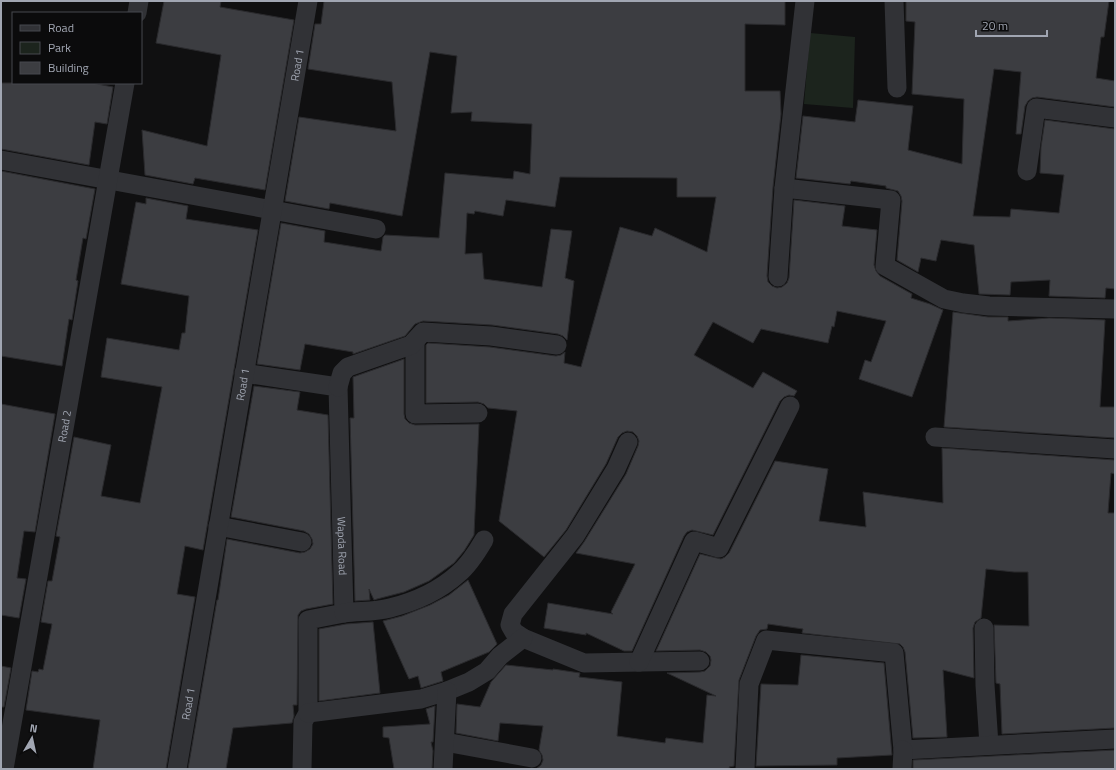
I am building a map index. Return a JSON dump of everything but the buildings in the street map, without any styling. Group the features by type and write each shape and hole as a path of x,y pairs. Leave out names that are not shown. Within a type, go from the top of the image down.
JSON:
{"street":[{"path":"137,12 139,1"},
{"name":"Road 1","path":"177,769 308,1"},
{"path":"778,277 784,188 805,1"},
{"path":"894,1 897,88"},
{"name":"Road 2","path":"4,769 125,84"},
{"path":"1027,171 1036,108 1115,118"},
{"path":"1,160 376,229"},
{"path":"784,188 890,200 885,266 944,298 989,306 1115,309"},
{"path":"244,373 338,387 342,373 348,367 411,345 423,332 491,336 557,345"},
{"path":"415,341 415,414 478,413"},
{"name":"Wapda Road","path":"338,387 344,613"},
{"path":"639,662 694,541 719,548 790,406"},
{"path":"935,437 1115,449"},
{"path":"628,442 616,469 575,536 513,614 510,625 514,632 523,638 584,663 700,662"},
{"path":"218,526 302,542"},
{"path":"302,769 303,722 308,713 308,620 344,613 389,608 421,598 459,574 475,556 484,540"},
{"path":"984,628 985,684 989,745"},
{"path":"308,713 421,699 447,691 469,682 487,671 500,656 523,638"},
{"path":"745,769 749,684 766,640 894,653 903,750 902,769"},
{"path":"444,769 447,691"},
{"path":"903,750 1115,739"},
{"path":"445,742 532,758"}],"green space":[{"path":"810,33 855,37 853,108 804,104"}]}
